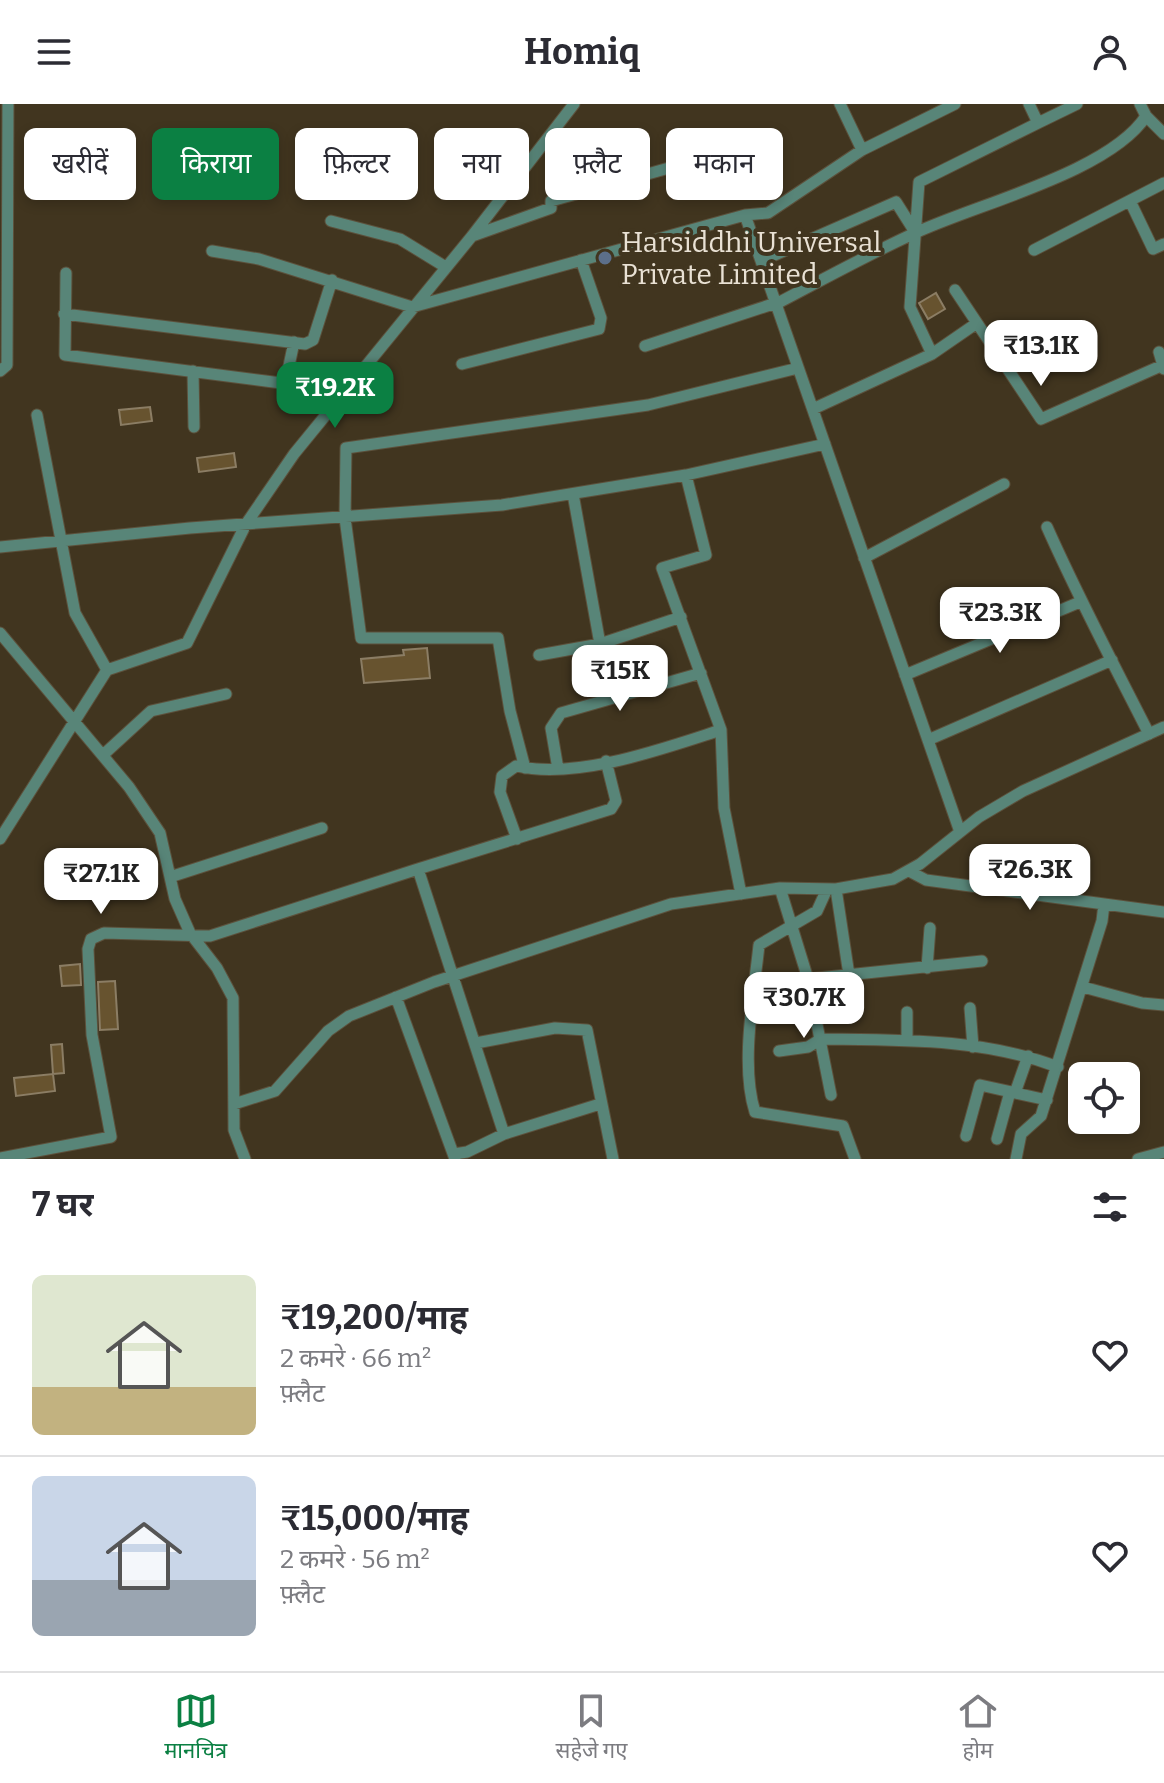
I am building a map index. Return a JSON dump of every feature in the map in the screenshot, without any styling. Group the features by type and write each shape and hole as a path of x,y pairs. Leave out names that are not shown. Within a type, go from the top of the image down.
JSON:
{"street":[{"path":"0,371 7,365 9,348 4,160 8,104"},
{"path":"0,839 107,670 187,643 246,524 294,454 444,266 472,236 574,104"},
{"path":"212,251 259,259 412,307 745,215 768,213 862,150 955,104"},
{"path":"1029,104 1038,123"},
{"path":"932,354 910,307 919,182 1077,104"},
{"path":"1140,104 1146,116 1164,134"},
{"path":"842,105 862,150"},
{"path":"645,346 776,303 915,232 1030,190 1137,131 1146,116"},
{"path":"472,236 551,208 551,201 666,169"},
{"path":"1034,250 1164,183"},
{"path":"1130,201 1153,249 1164,244"},
{"path":"761,261 896,202 915,232"},
{"path":"745,215 960,832"},
{"path":"331,221 400,239 444,266"},
{"path":"462,364 599,329 601,318 581,260"},
{"path":"66,273 65,355 281,383 286,380 294,342"},
{"path":"64,314 305,344 313,340 332,280"},
{"path":"955,290 1041,419 1164,367 1159,352"},
{"path":"813,409 932,354 977,323"},
{"path":"525,768 510,711 498,638 361,638 345,516 346,448 648,405 798,368"},
{"path":"193,371 194,427"},
{"path":"37,415 75,613 107,670"},
{"path":"0,547 246,524 502,505 686,475 825,444"},
{"path":"686,475 706,555 662,568 721,730 724,808 741,894"},
{"path":"864,558 1004,484"},
{"path":"573,494 600,644"},
{"path":"1047,527 1080,602 1104,640 1149,734"},
{"path":"905,675 1080,602"},
{"path":"539,655 600,644 681,617"},
{"path":"0,633 129,787 160,833 170,877 190,933 217,968 233,998 234,1130 245,1159"},
{"path":"928,740 1112,660"},
{"path":"558,769 551,728 561,713 701,673"},
{"path":"103,755 151,711 226,694"},
{"path":"234,1104 275,1091 328,1031 349,1016 454,975 671,904 780,888 832,889 893,879 1023,791 1164,727"},
{"path":"517,839 500,792 502,776 516,766 540,771 626,760 721,730"},
{"path":"0,1158 111,1137 92,1035 88,949 91,939 104,933 190,933 210,936 611,809 616,801 606,761"},
{"path":"170,877 322,828"},
{"path":"418,869 504,1134"},
{"path":"909,871 926,880 1164,912"},
{"path":"780,888 808,979 831,1095"},
{"path":"832,889 817,911 759,945 752,1015 750,1095 755,1112 843,1126 855,1159"},
{"path":"832,889 849,975"},
{"path":"1016,1159 1021,1134 1041,1116 1047,1100 1083,987 1104,904"},
{"path":"927,968 930,928"},
{"path":"808,979 982,961"},
{"path":"1083,987 1142,1003 1164,1005"},
{"path":"396,997 454,1157 504,1134 600,1104"},
{"path":"970,1008 973,1047"},
{"path":"907,1012 907,1040"},
{"path":"476,1043 555,1028 587,1030 613,1159"},
{"path":"779,1051 808,1047 821,1039 907,1040 1028,1056 1058,1067"},
{"path":"997,1139 1028,1056"},
{"path":"966,1136 980,1085 1047,1100"},
{"path":"1138,1159 1164,1152"}],"building":[{"path":"936,293 945,309 928,319 919,303"},
{"path":"150,407 152,421 121,425 119,410"},
{"path":"234,453 236,467 199,472 197,458"},
{"path":"427,648 430,678 364,683 361,659 404,655 403,650"},
{"path":"80,964 81,985 62,986 60,966"},
{"path":"115,981 118,1029 100,1030 98,982"},
{"path":"62,1044 64,1073 53,1074 51,1045"},
{"path":"53,1074 55,1091 16,1096 14,1078"}],"place":[{"name":"Harsiddhi Universal Private Limited","path":"605,258"}]}
